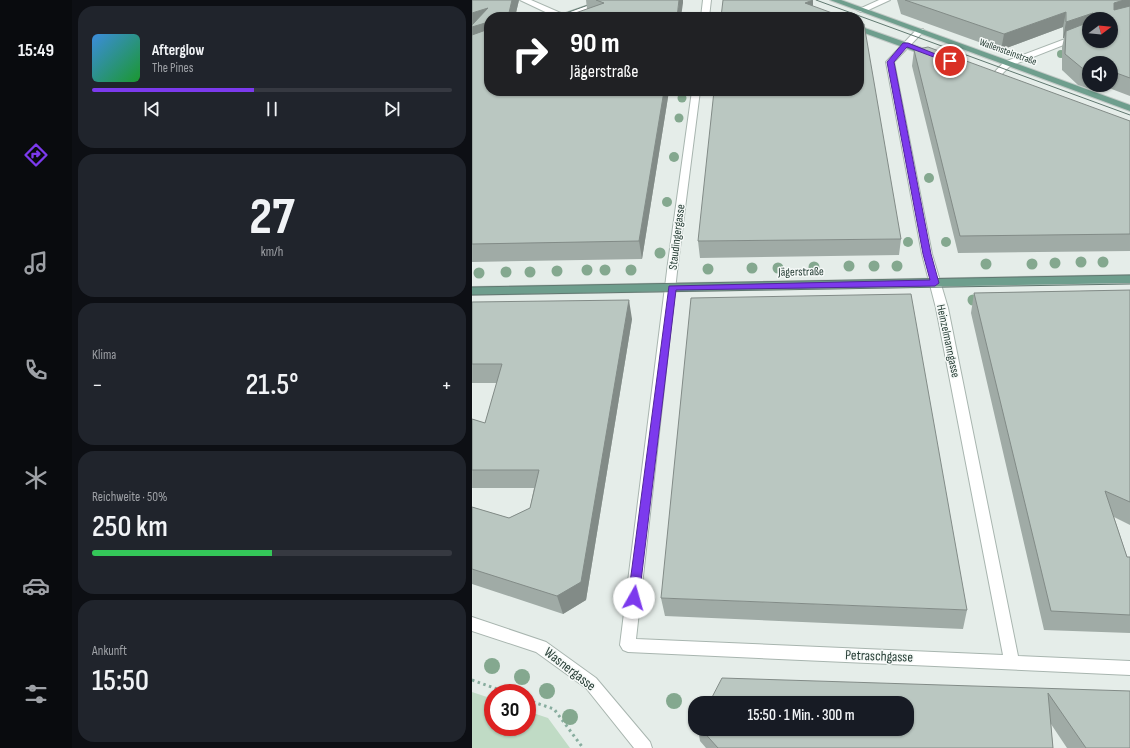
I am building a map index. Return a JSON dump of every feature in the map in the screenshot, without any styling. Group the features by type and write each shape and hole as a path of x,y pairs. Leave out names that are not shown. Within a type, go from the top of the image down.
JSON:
{"main road":[{"name":"Wallensteinstraße","path":"834,0 1130,108"},
{"path":"864,30 942,58"},
{"name":"Jägerstraße","path":"472,291 1130,279"}],"street":[{"path":"524,0 551,12"},
{"path":"576,12 610,0"},
{"path":"706,12 707,0"},
{"path":"861,10 886,0"},
{"name":"Heinzelmanngasse","path":"920,31 890,62 927,254 942,308 1012,662"},
{"path":"994,77 1007,64 1082,35"},
{"name":"Staudingergasse","path":"628,645 695,96"},
{"name":"Wasnergasse","path":"472,624 541,647 591,683 644,748"},
{"name":"Petraschgasse","path":"628,645 1130,668"}],"path":[{"path":"472,680 484,684"},
{"path":"536,703 554,709 583,748"}],"green space":[{"path":"472,692 484,696 484,736 536,736 536,714 548,718 570,748 472,748"}],"building":[{"path":"472,0 512,0 509,12 484,12 488,8 472,13"},
{"path":"596,0 679,0 678,12 578,12 604,3"},
{"path":"723,0 813,0 805,3 829,12 722,12"},
{"path":"905,0 1124,0 1114,3 1114,10 1130,6 1130,78 1118,74 1118,56 1082,56 1082,68 1065,54 1066,31 1082,25 1082,48 1118,48 1118,12 1082,12 1082,17 1066,22 1066,12 1004,34"},
{"path":"484,12 484,23 472,27 472,25"},
{"path":"864,24 901,239 698,241 713,96 864,96"},
{"path":"484,31 484,96 663,96 639,241 472,244 472,35"},
{"path":"928,47 1130,121 1130,234 960,236 914,50"},
{"path":"1130,290 1130,502 1105,491 1127,557 1130,557 1130,615 1051,611 974,293"},
{"path":"911,294 967,610 661,598 691,298"},
{"path":"629,300 581,582 557,596 472,569 472,507 509,518 530,508 539,470 472,470 472,419 485,423 502,364 472,364 472,302"},
{"path":"722,678 1130,691 1130,748 1086,748 1048,693 1053,748 718,748 707,736 914,736 914,696 713,696"}],"tram line":[{"path":"569,12 602,0"},
{"path":"816,0 849,12"},
{"path":"864,18 1130,115"},
{"path":"472,287 1130,275"},
{"path":"472,295 1130,284"}],"route":[{"path":"634,598 672,288 935,283 927,254 890,62 906,45 950,61"}]}
